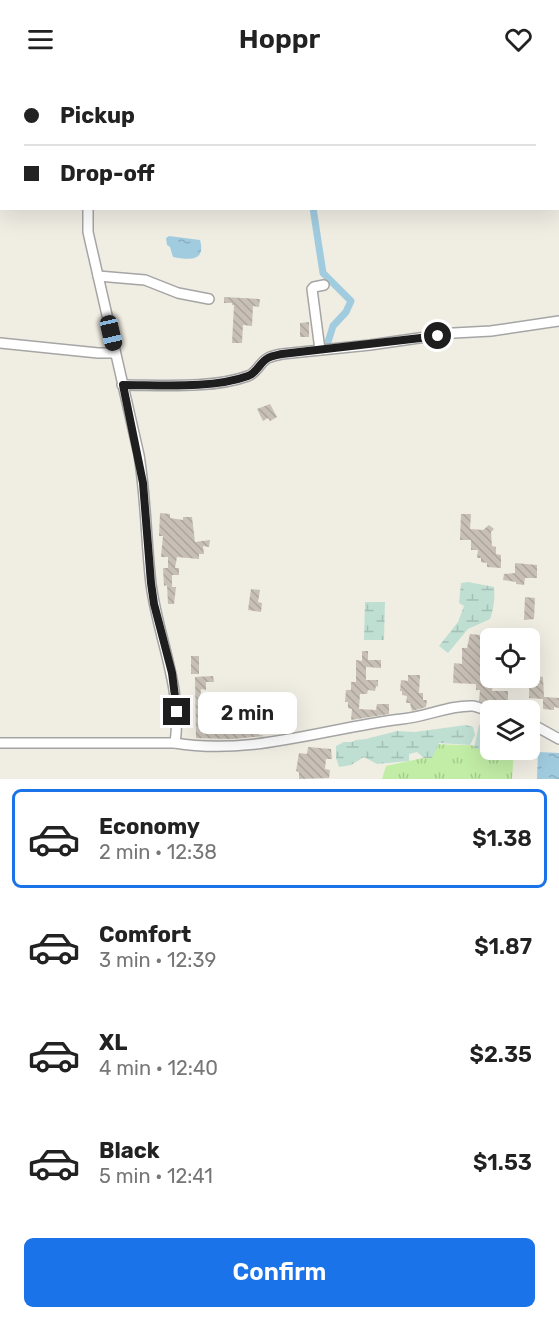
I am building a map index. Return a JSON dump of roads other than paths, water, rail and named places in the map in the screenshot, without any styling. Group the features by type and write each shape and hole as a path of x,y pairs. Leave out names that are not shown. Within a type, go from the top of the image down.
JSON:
{"street":[{"path":"88,210 88,232 143,483 154,604 175,692 178,727 175,743"},
{"path":"98,276 145,280 178,293 209,299"},
{"path":"323,349 312,289 324,285"},
{"path":"123,385 203,385 247,376 254,373 258,365 268,358 282,354 454,333 491,332 559,321"},
{"path":"0,344 98,354 115,353"},
{"path":"0,742 255,746 461,706 480,708"},
{"path":"540,729 559,739"}],"water":[{"path":"169,236 200,240 201,252 195,258 190,259 173,257 167,245 166,238"},
{"path":"540,752 559,753 559,779 537,779"}],"waterway":[{"path":"313,210 323,273 351,301 346,312 333,326 327,345"}]}
